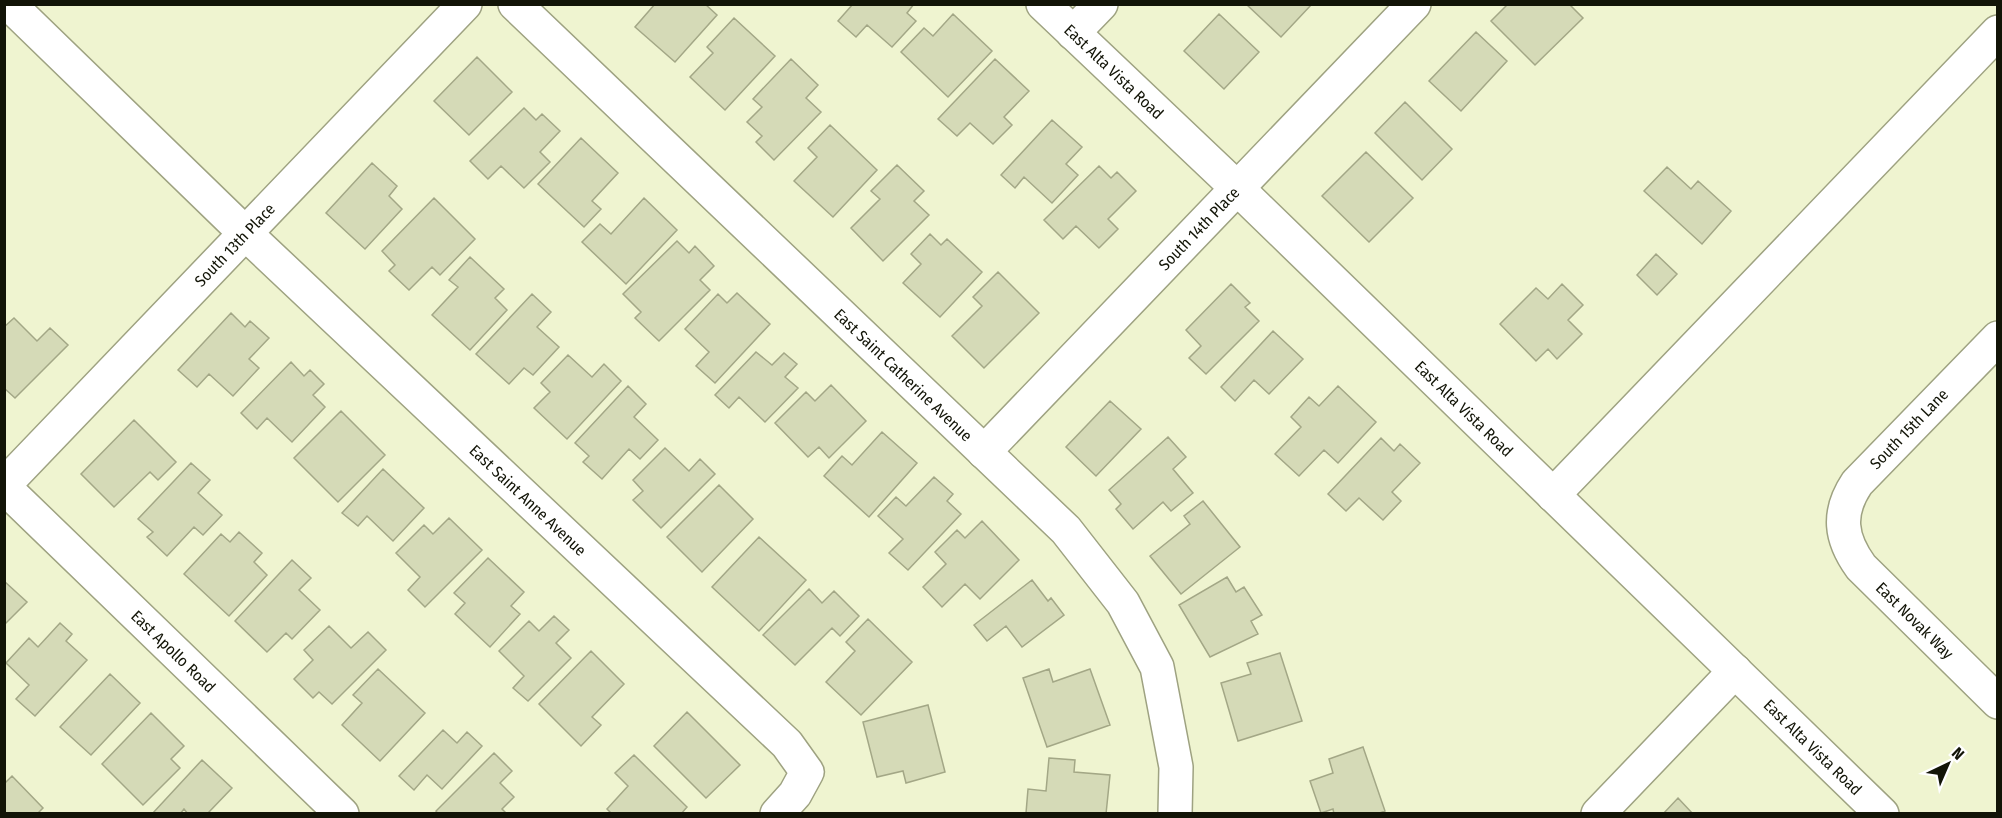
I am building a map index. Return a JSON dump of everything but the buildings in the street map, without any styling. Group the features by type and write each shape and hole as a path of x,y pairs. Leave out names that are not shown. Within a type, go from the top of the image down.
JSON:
{"street":[{"name":"East Saint Anne Avenue","path":"9,4 245,233 787,744 807,772 795,794 777,813"},
{"name":"South 13th Place","path":"4,486 465,4"},
{"name":"East Saint Catherine Avenue","path":"515,4 1066,530 1123,603 1157,667 1176,767 1175,813"},
{"name":"East Alta Vista Road","path":"1042,4 1237,188 1882,813"},
{"path":"1073,33 1101,4"},
{"name":"South 14th Place","path":"984,452 1414,4"},
{"path":"1553,495 1998,32"},
{"name":"South 15th Lane","path":"1844,530 1843,507 1857,483 1998,338"},
{"name":"East Apollo Road","path":"4,486 342,813"},
{"name":"East Novak Way","path":"1844,530 1851,553 1861,567 1998,702"},
{"path":"1598,813 1735,671"}]}
